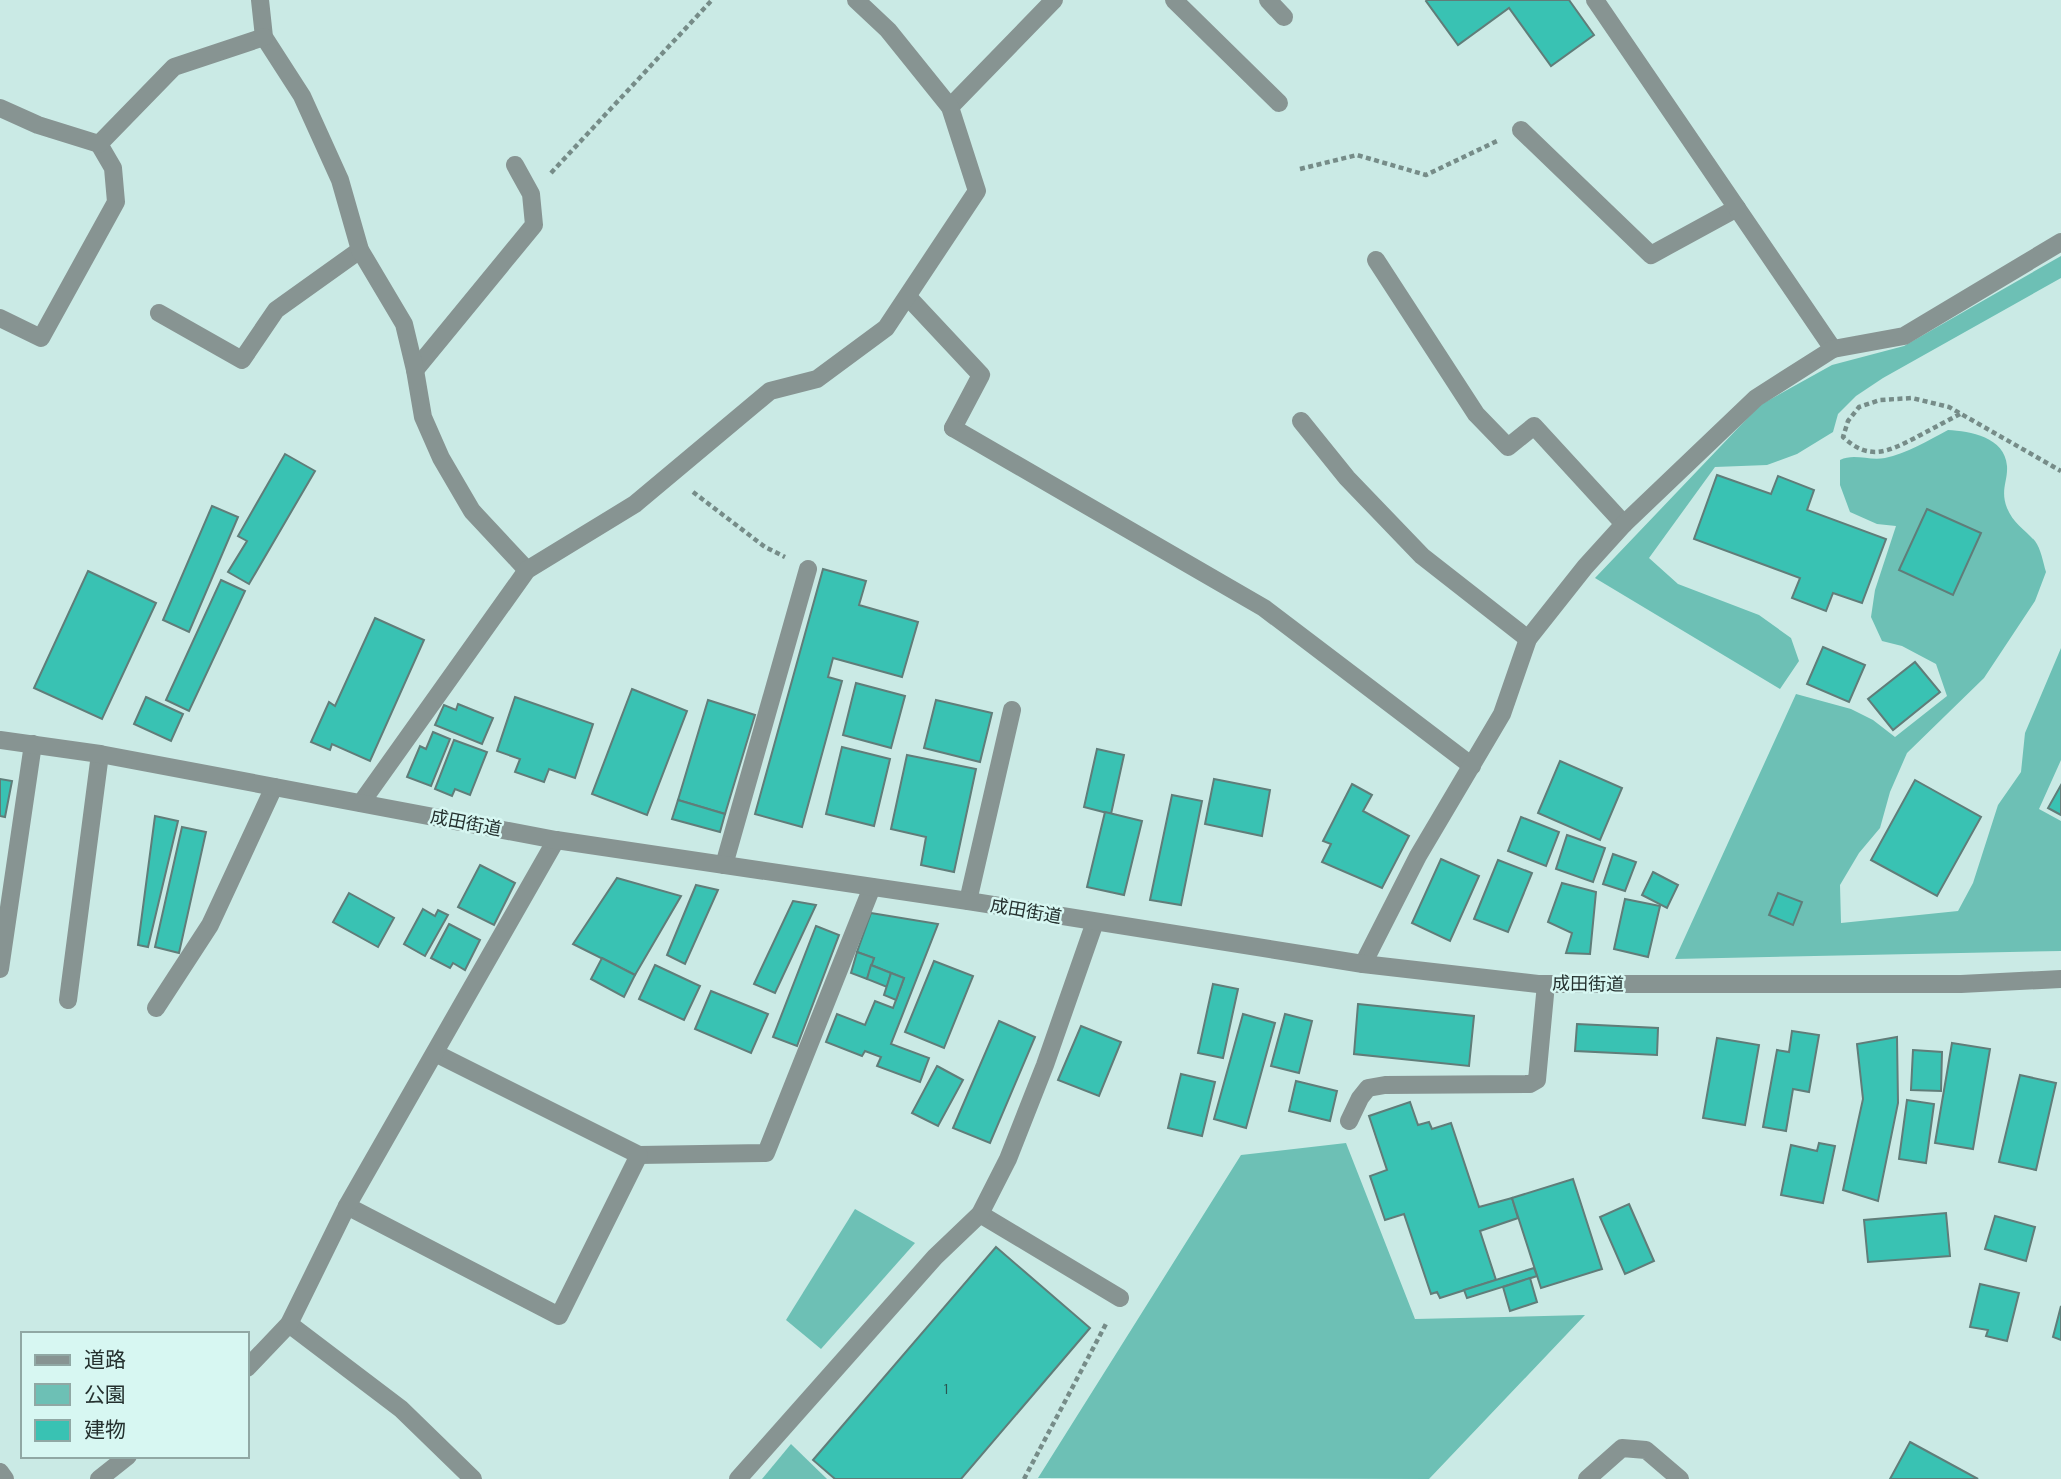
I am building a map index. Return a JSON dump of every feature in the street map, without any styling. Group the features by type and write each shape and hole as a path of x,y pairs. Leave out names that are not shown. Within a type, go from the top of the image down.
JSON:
{"street":[{"path":"260,0 264,37 302,96 340,180 360,250 404,324 424,417 441,458 472,511 527,570"},
{"path":"361,803 527,570 635,504 770,391 817,379 886,327 977,191 950,107 888,30 856,0"},
{"path":"950,107 1054,0"},
{"path":"1174,0 1279,103"},
{"path":"1268,0 1284,18"},
{"path":"1595,0 1833,349"},
{"path":"99,144 174,67 264,37"},
{"path":"0,108 38,125 99,144 113,168 116,202 41,338 0,318"},
{"path":"1521,130 1651,255 1737,208"},
{"path":"415,370 534,225 531,194 515,165"},
{"path":"1363,964 1418,856 1502,714 1528,639 1585,567 1624,524 1756,398 1833,349 1904,335 2061,242"},
{"path":"159,313 242,360 276,310 360,250"},
{"path":"1376,260 1476,414 1508,447 1534,426 1624,524"},
{"path":"908,297 981,375 953,428 1264,608 1472,766"},
{"path":"1301,421 1347,478 1422,556 1528,639"},
{"path":"724,865 808,569"},
{"path":"968,901 1012,710"},
{"name":"成田街道","path":"0,740 100,754 556,840 968,901 1363,964 1546,984 1947,984 2061,979"},
{"path":"0,969 33,744"},
{"path":"68,1000 100,754"},
{"path":"156,1008 209,925 274,787"},
{"path":"248,1367 289,1324 347,1206 556,840"},
{"path":"435,1053 639,1155 766,1153 872,887"},
{"path":"738,1479 935,1256 980,1214 1008,1159 1045,1065 1095,922"},
{"path":"1349,1121 1368,1088 1385,1085 1530,1084 1537,1080 1546,984"},
{"path":"347,1206 559,1316 639,1155"},
{"path":"980,1214 1120,1298"},
{"path":"289,1324 401,1409 473,1479"},
{"path":"1587,1479 1622,1448 1646,1450 1680,1479"},
{"path":"107,1476 126,1458"},
{"path":"0,1472 5,1479"}],"path":[{"path":"531,194 712,0"},
{"path":"1300,169 1357,155 1426,175 1521,130"},
{"path":"1960,414 1890,451 1875,453 1854,447 1843,437 1848,421 1860,407 1880,400 1912,398 1949,407 2061,471"},
{"path":"670,475 765,547 808,569"},
{"path":"1024,1479 1120,1298"}],"green space":[{"path":"2061,256 2061,278 1883,378 1856,396 1838,414 1833,432 1797,454 1767,465 1715,467 1649,558 1678,584 1759,615 1791,638 1799,661 1780,689 1595,578 1760,405 1832,365 1904,346"},
{"path":"1948,430 1976,434 2000,448 2007,466 2004,496 2007,508 2037,544 2046,572 2035,601 1984,678 1907,753 1890,792 1880,828 1859,853 1840,885 1841,923 1958,911 1973,883 1998,805 2021,772 2025,733 2061,648 2061,760 2039,809 2061,821 2061,951 1675,959 1796,694 1851,709 1873,720 1895,737 1947,696 1936,664 1902,646 1882,641 1871,617 1875,590 1896,526 1877,524 1850,512 1840,485 1840,460 1851,457 1879,459 1893,456"},
{"path":"1346,1143 1415,1319 1585,1315 1429,1479 1038,1478 1241,1155"},
{"path":"855,1209 915,1243 821,1349 786,1320"},
{"path":"791,1444 827,1479 762,1479"}],"building":[{"path":"1427,0 1569,0 1594,35 1551,66 1509,8 1458,45"},
{"path":"285,454 315,471 249,584 228,572 247,541 238,536"},
{"path":"1717,475 1771,494 1778,476 1814,490 1807,510 1886,539 1862,603 1833,593 1826,611 1792,598 1800,578 1694,539"},
{"path":"212,506 238,517 189,632 163,620"},
{"path":"1927,509 1981,533 1953,595 1899,570"},
{"path":"823,569 866,581 859,605 918,622 902,677 833,658 828,677 842,681 802,827 755,814"},
{"path":"88,571 156,603 102,719 34,688"},
{"path":"221,580 245,591 189,711 166,700"},
{"path":"375,618 424,640 370,761 332,744 330,750 311,742 329,702 335,706"},
{"path":"1823,647 1865,665 1849,702 1807,684"},
{"path":"1915,662 1940,692 1893,730 1868,699"},
{"path":"856,683 905,696 891,748 843,735"},
{"path":"632,689 687,711 647,815 592,794"},
{"path":"146,697 183,714 171,741 134,724"},
{"path":"515,697 593,724 575,778 549,769 544,782 515,772 520,759 497,751"},
{"path":"708,700 755,715 725,814 678,800"},
{"path":"936,700 992,713 980,762 924,748"},
{"path":"458,704 493,718 482,744 435,725 444,705 456,710"},
{"path":"433,732 450,739 431,786 407,777 420,746 426,749"},
{"path":"454,740 487,752 470,795 455,789 452,796 435,789"},
{"path":"842,747 890,759 874,826 826,814"},
{"path":"1097,749 1124,755 1111,814 1084,807"},
{"path":"907,755 976,769 954,872 921,865 926,837 891,829"},
{"path":"1560,761 1622,788 1600,840 1538,813"},
{"path":"0,779 12,781 5,817 0,816"},
{"path":"1214,779 1270,790 1262,836 1205,824"},
{"path":"1915,780 1981,817 1937,896 1871,860"},
{"path":"1352,784 1372,795 1363,811 1409,836 1382,888 1322,862 1331,844 1323,841"},
{"path":"2061,785 2061,815 2048,808"},
{"path":"1172,795 1202,801 1181,905 1150,900"},
{"path":"678,800 725,814 720,832 672,819"},
{"path":"1105,812 1142,821 1124,895 1087,887"},
{"path":"155,816 178,821 148,947 138,945"},
{"path":"1521,817 1559,832 1546,866 1508,851"},
{"path":"182,827 206,832 179,953 155,947"},
{"path":"1567,835 1605,848 1593,882 1556,869"},
{"path":"1613,854 1636,862 1625,891 1603,884"},
{"path":"1441,859 1479,876 1450,941 1412,923"},
{"path":"1498,860 1532,873 1508,932 1474,919"},
{"path":"480,865 515,883 494,925 458,907"},
{"path":"1653,872 1678,885 1667,908 1642,895"},
{"path":"617,878 681,896 635,975 573,944"},
{"path":"1562,883 1596,892 1590,954 1566,953 1572,933 1548,922"},
{"path":"696,885 718,890 685,964 667,955"},
{"path":"349,893 394,918 378,947 333,922"},
{"path":"1778,893 1802,902 1793,925 1769,915"},
{"path":"1625,899 1660,906 1648,957 1614,949"},
{"path":"793,901 816,905 775,993 754,984"},
{"path":"423,909 435,916 438,910 448,915 425,956 404,944"},
{"path":"871,913 938,924 891,1044 929,1058 920,1082 877,1066 881,1057 865,1051 862,1056 826,1042 837,1014 865,1025 875,1001 893,1008 904,978 871,965 874,958 857,952"},
{"path":"449,924 480,940 465,970 453,963 450,968 431,958"},
{"path":"816,926 839,935 797,1046 773,1037"},
{"path":"857,952 874,958 867,979 851,973"},
{"path":"602,958 635,975 624,997 591,979"},
{"path":"934,961 973,976 944,1048 905,1032"},
{"path":"655,965 700,986 684,1020 639,999"},
{"path":"871,965 891,973 887,987 867,979"},
{"path":"891,973 904,978 896,1000 884,995"},
{"path":"1213,984 1238,989 1223,1058 1198,1053"},
{"path":"711,991 768,1014 751,1053 695,1029"},
{"path":"1358,1004 1474,1016 1469,1066 1354,1054"},
{"path":"1243,1014 1275,1023 1246,1128 1214,1119"},
{"path":"1285,1014 1312,1021 1299,1073 1271,1066"},
{"path":"999,1021 1035,1037 990,1143 953,1128"},
{"path":"1577,1024 1658,1028 1657,1055 1575,1051"},
{"path":"1081,1026 1121,1042 1099,1096 1058,1080"},
{"path":"1792,1031 1819,1035 1809,1092 1793,1089 1786,1131 1763,1127 1777,1050 1789,1052"},
{"path":"1897,1037 1898,1103 1878,1201 1843,1190 1863,1099 1857,1044"},
{"path":"1717,1038 1759,1045 1745,1125 1703,1118"},
{"path":"1952,1043 1990,1049 1973,1149 1935,1143"},
{"path":"1913,1050 1942,1052 1941,1091 1911,1090"},
{"path":"937,1066 963,1080 938,1126 912,1113"},
{"path":"1181,1074 1215,1082 1202,1136 1168,1128"},
{"path":"2020,1075 2056,1083 2036,1170 1999,1162"},
{"path":"1296,1081 1337,1091 1330,1121 1289,1111"},
{"path":"1907,1100 1934,1104 1926,1163 1899,1159"},
{"path":"1410,1102 1418,1125 1429,1122 1432,1129 1451,1123 1479,1207 1512,1198 1518,1218 1480,1231 1496,1280 1440,1298 1437,1292 1431,1294 1404,1214 1385,1220 1370,1176 1387,1170 1369,1116"},
{"path":"1819,1143 1835,1146 1823,1203 1781,1195 1791,1145 1817,1151"},
{"path":"1573,1179 1602,1269 1541,1288 1512,1198"},
{"path":"1629,1204 1654,1261 1625,1274 1600,1217"},
{"path":"1946,1213 1950,1256 1868,1262 1864,1220"},
{"path":"1995,1216 2035,1227 2026,1261 1985,1249"},
{"path":"996,1247 1090,1328 961,1479 835,1479 813,1460"},
{"path":"1534,1268 1537,1276 1467,1298 1464,1290"},
{"path":"1530,1278 1537,1302 1510,1311 1503,1287"},
{"path":"1980,1284 2019,1293 2007,1341 1986,1336 1988,1330 1970,1327"},
{"path":"2061,1306 2061,1340 2053,1337"},
{"path":"1910,1442 1978,1479 1890,1479"}]}
